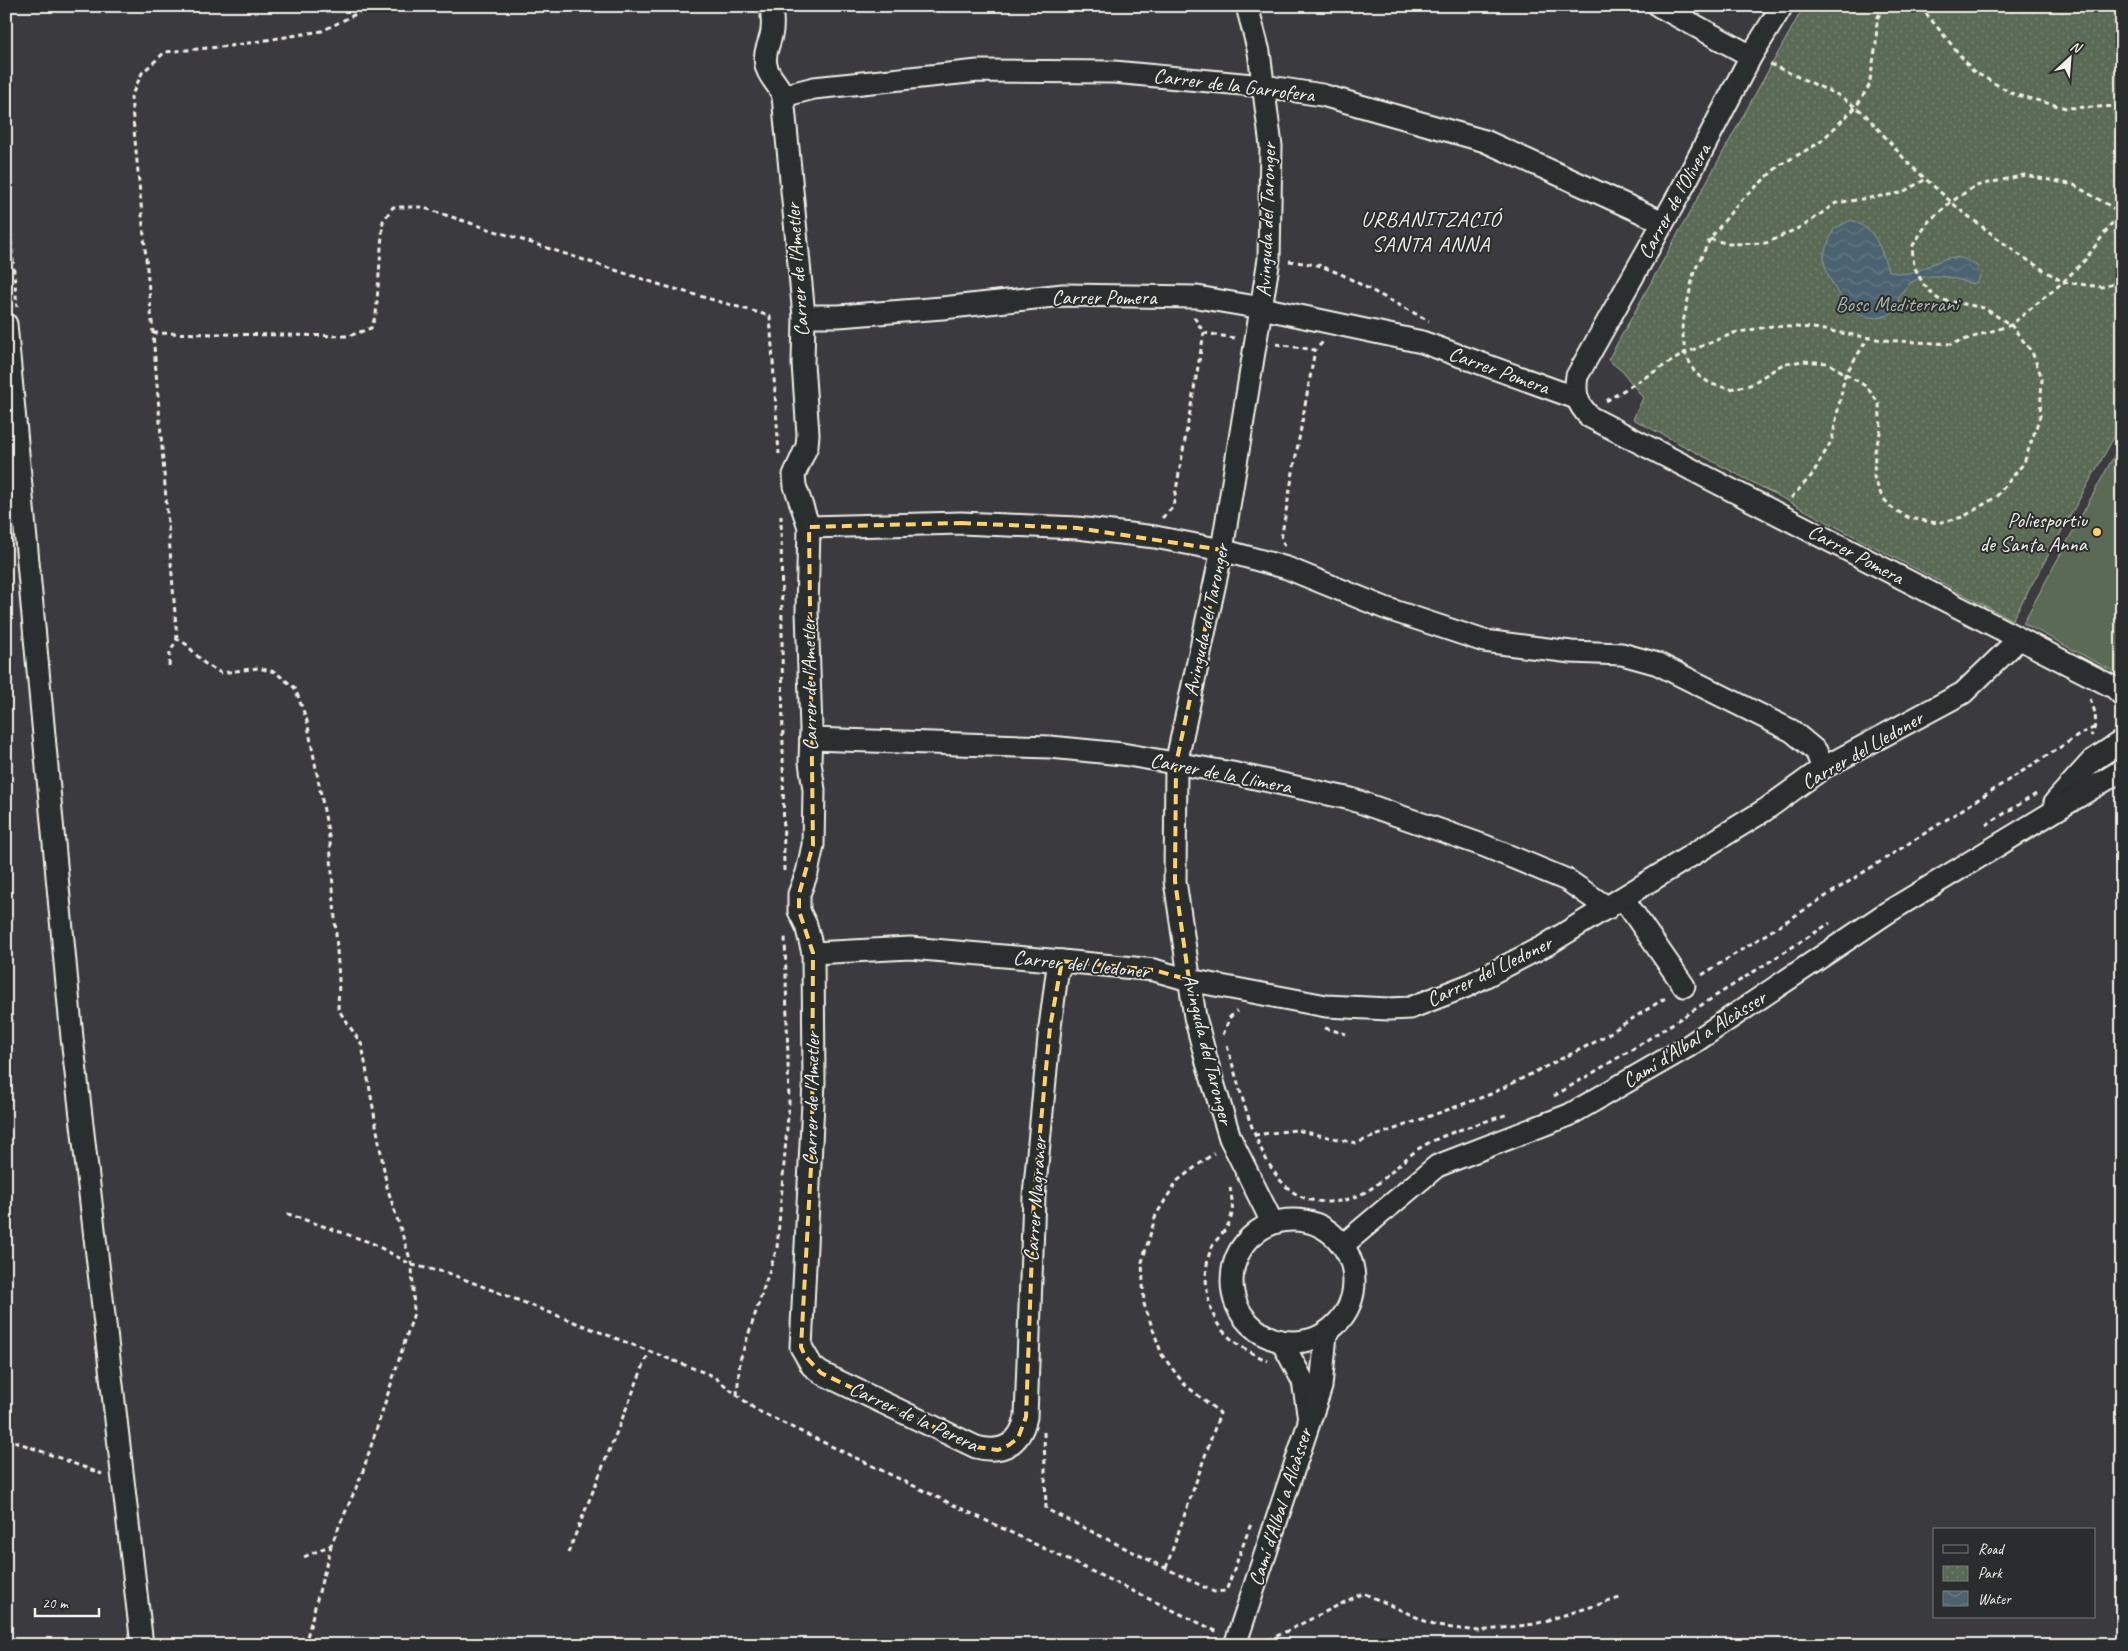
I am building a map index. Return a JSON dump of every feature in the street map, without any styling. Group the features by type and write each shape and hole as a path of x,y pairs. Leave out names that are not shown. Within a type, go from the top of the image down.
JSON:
{"street":[{"name":"Carrer de l'Ametler","path":"771,6 772,32 765,56 766,67 771,77 779,86 782,96 804,316 804,364 808,434 807,446 794,475 795,486 809,527 807,611 810,762 814,790 813,845 808,873 799,894 799,911 806,925 813,953 814,1091 801,1347 812,1366"},
{"name":"Avinguda del Taronger","path":"1247,6 1259,52 1271,146 1269,259 1222,550 1176,764 1175,881 1189,980 1208,1066 1233,1144 1272,1222"},
{"path":"1659,6 1759,60"},
{"name":"Carrer de l'Olivera","path":"1576,398 1577,376 1663,222 1759,60 1782,6"},
{"name":"Carrer de la Garrofera","path":"782,96 814,88 978,71 1114,72 1263,86 1322,95 1485,141 1663,222"},
{"name":"Carrer Pomera","path":"804,316 839,316 942,308 1063,295 1197,297 1262,308 1422,342 1576,398 1590,417 2115,688 2122,695"},
{"path":"6,329 72,1038 142,1645"},
{"path":"809,527 962,523 1077,528 1155,537 1222,550 1287,568 1385,608 1484,641 1571,652 1622,654 1658,664 1792,731 1816,751 1823,768"},
{"name":"Carrer del Lledoner","path":"813,953 910,948 1062,961 1154,970 1189,980 1326,1006 1410,1008 1467,986 1546,945 1765,810 1823,768 1963,693 2018,639"},
{"name":"Carrer de la Llimera","path":"811,739 897,740 1050,747 1122,754 1232,773 1351,799 1485,846 1567,880 1615,903"},
{"name":"Camí d'Albal a Alcàsser","path":"2041,817 2092,761 2122,741"},
{"name":"Camí d'Albal a Alcàsser","path":"1343,1245 1437,1166 1569,1115 1687,1047 1888,912 2119,770"},
{"path":"1615,903 1684,986"},
{"name":"Carrer Magraner","path":"1018,1438 1024,1428 1026,1417 1034,1196 1050,1027 1057,974 1062,961"},
{"path":"1292,1219 1312,1222 1329,1231 1343,1245 1352,1263 1354,1283 1351,1302 1341,1320 1326,1334 1298,1343 1282,1342 1263,1336 1247,1323 1236,1306 1231,1286 1232,1266 1241,1247 1254,1232 1272,1222 1292,1219"},
{"path":"1310,1425 1321,1387 1326,1334"},
{"name":"Camí d'Albal a Alcàsser","path":"1236,1643 1310,1425 1303,1381 1282,1342"},
{"name":"Carrer de la Perera","path":"812,1366 821,1373 976,1447 998,1450 1018,1438"}],"path":[{"path":"169,666 170,652 177,640 132,97 142,73 166,52 230,46 322,31 372,6"},
{"path":"1600,405 1686,353 1734,333 1772,326 1813,328 1868,338 1951,344 2010,325 2063,282 2086,260 2121,212 2074,185 2025,175 1975,186 1951,202 1928,222 1912,247 1914,266 1923,284 1938,298 1984,308 2010,325 2032,352 2042,378 2040,416 2024,463 1996,497 1964,517 1937,523 1909,518 1892,508 1882,497 1874,477 1876,451 1881,429 1878,404 1867,387 1828,363 1804,361 1783,364 1750,385 1730,389 1711,384 1695,373 1686,353 1682,327 1694,272 1710,238 1739,202 1780,165 1819,143 1856,107 1869,86 1876,45 1876,19 1884,6"},
{"path":"1920,6 1972,71 2013,94 2066,108 2122,106"},
{"path":"1759,60 1840,96 1856,107 1910,165 1951,202 2018,254 2063,282 2102,286 2122,282"},
{"path":"1710,238 1729,244 1766,243 1805,224 1836,203 1901,193 1926,179"},
{"path":"153,333 349,336 371,328 376,315 383,221 393,207 421,207 661,285 770,316 780,462"},
{"path":"1288,261 1318,265 1341,274 1437,324"},
{"path":"1158,522 1174,507 1204,333 1192,314"},
{"path":"1204,333 1315,350"},
{"path":"1286,547 1281,539 1315,350 1329,336"},
{"path":"1786,504 1812,475 1832,440 1845,375 1868,338"},
{"path":"781,511 784,876"},
{"path":"177,640 186,644 204,663 221,673 258,668 274,672 295,688 307,721 330,842 339,980 338,1009 362,1045 374,1103 387,1187 412,1265 414,1313 362,1474 331,1546 305,1645"},
{"path":"2086,693 2095,710 2096,727 2088,742"},
{"path":"1166,1568 1220,1412 1184,1384 1162,1355 1144,1304 1142,1262 1156,1216 1178,1181 1219,1149 1255,1135 1296,1130 1356,1143 1491,1094 1595,1042 2084,732 2096,727"},
{"path":"1986,826 2035,795 2042,788"},
{"path":"1551,1098 1631,1050 1837,919"},
{"path":"738,1395 740,1360 777,1248 789,1104 785,926"},
{"path":"1684,986 1696,1008"},
{"path":"1239,1009 1230,1017 1223,1034 1255,1135 1270,1165 1288,1188 1308,1199 1327,1202 1350,1199 1375,1186 1422,1146 1452,1133 1516,1111"},
{"path":"1318,1027 1346,1034"},
{"path":"1230,1185 1233,1209 1229,1224 1212,1247 1205,1277 1209,1304 1222,1330 1246,1351 1273,1363"},
{"path":"284,1213 372,1243 412,1265 448,1273 712,1376 756,1410 1236,1643 1271,1639 1363,1593 1436,1626 1479,1630 1535,1624 1620,1598"},
{"path":"568,1553 649,1352"},
{"path":"1026,1417 1044,1417 1046,1510 1214,1592 1226,1591 1254,1516"},
{"path":"6,1438 124,1482"},
{"path":"304,1558 331,1546"}],"highlighted area":[{"path":"961,523 1077,528 1222,550 1176,764 1175,881 1189,980 1154,970 1062,961 1050,1027 1034,1196 1026,1417 1018,1438 1009,1445 998,1450 976,1447 821,1373 805,1356 801,1347 812,1149 813,953 799,911 799,894 813,845 809,527"}],"green space":[{"name":"Bosc Mediterrani","path":"1804,6 2122,6 2122,423 2012,620 1633,419 1643,398 1622,371 1608,360"},
{"name":"Poliesportiu de Santa Anna","path":"2122,441 2122,676 2023,623"}],"water":[{"path":"1851,220 1860,224 1876,239 1888,270 1908,273 1943,259 1951,257 1960,258 1978,267 1980,276 1978,282 1972,284 1954,278 1925,277 1909,284 1902,292 1896,307 1891,313 1882,317 1862,314 1843,299 1835,288 1825,267 1824,254 1834,229"}],"place":[{"name":"Poliesportiu de Santa Anna","path":"2097,532"}],"district":[{"name":"URBANITZACIÓ SANTA ANNA","path":"1431,232"}]}
